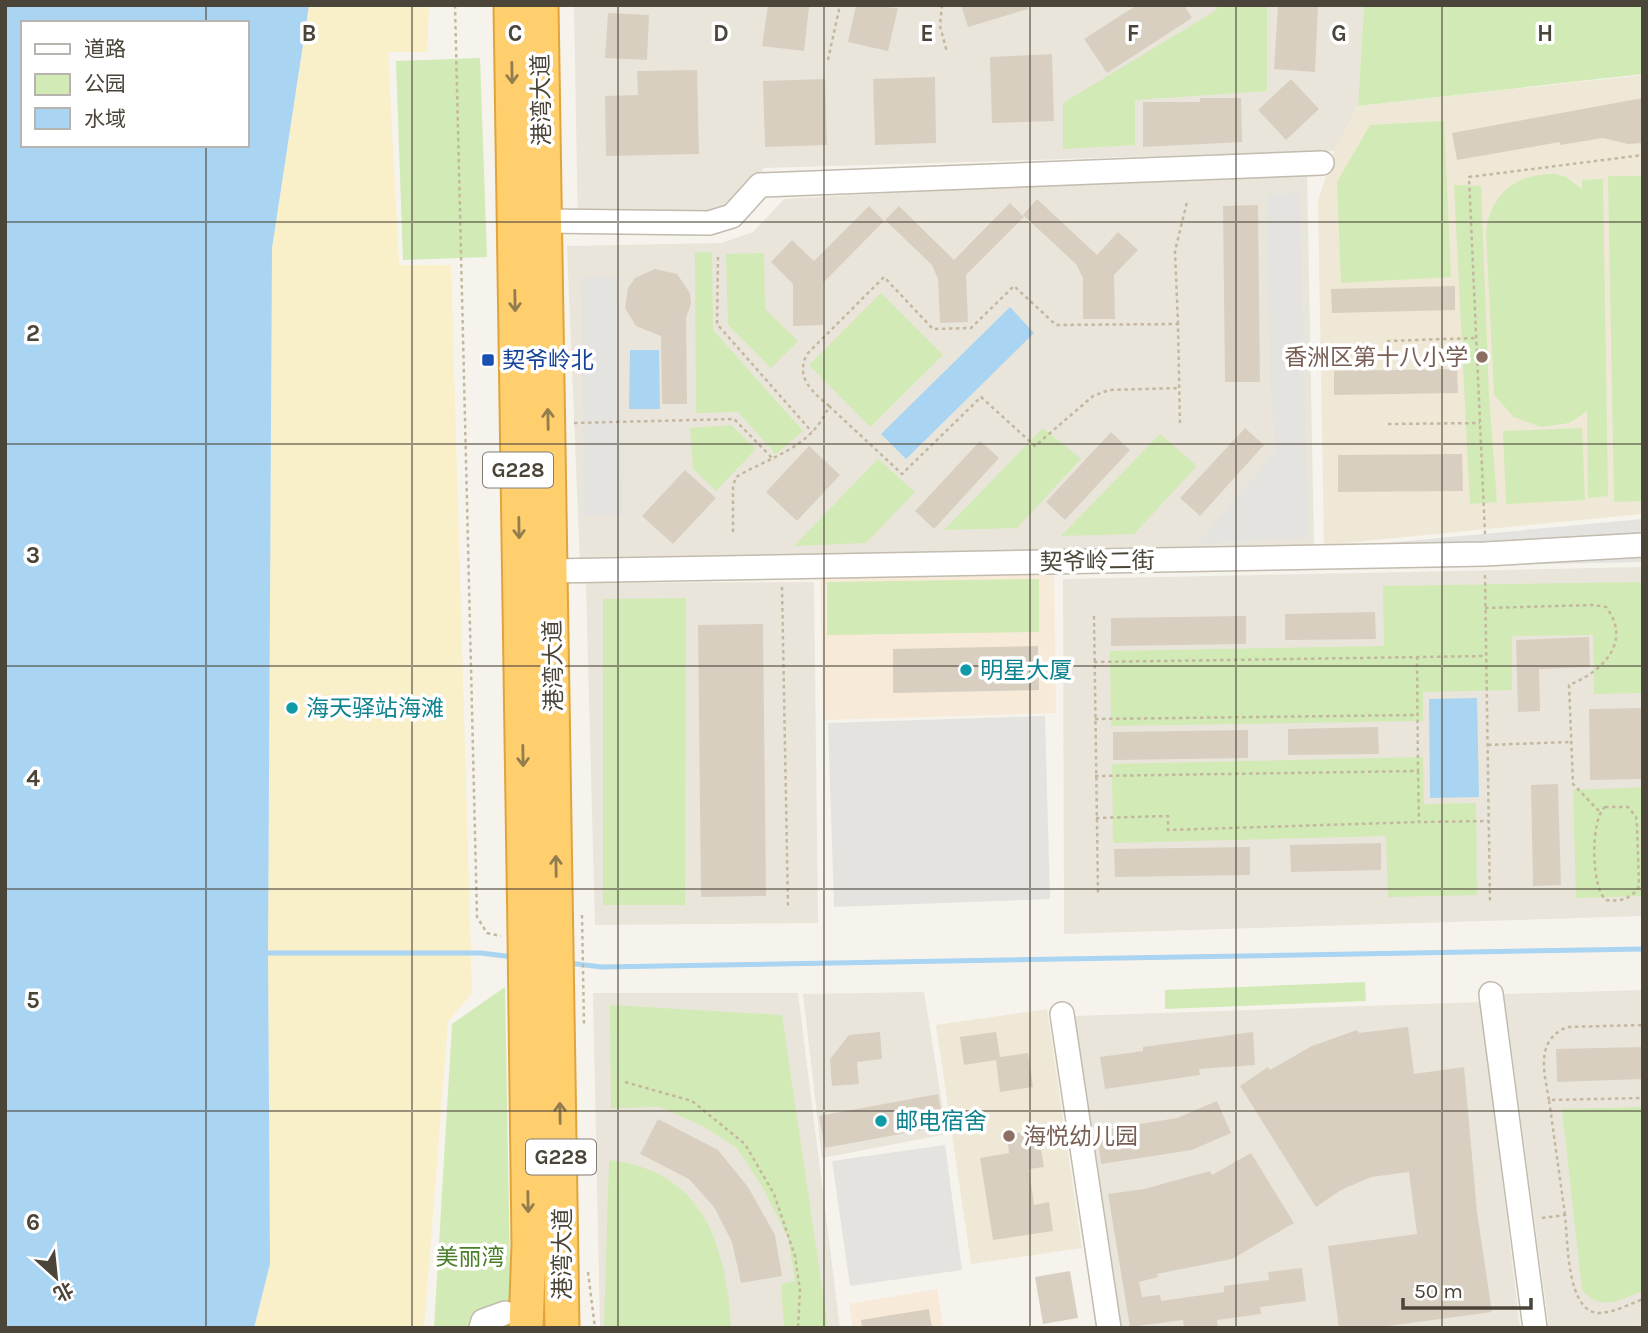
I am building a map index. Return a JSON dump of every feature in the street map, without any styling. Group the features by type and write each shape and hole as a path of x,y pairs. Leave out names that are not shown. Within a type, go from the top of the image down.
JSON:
{"highway":[{"name":"港湾大道","path":"511,5 542,935 555,987 562,1328"},
{"name":"港湾大道","path":"541,5 552,571 542,935"},
{"name":"港湾大道","path":"515,1320 529,1231 555,987"}],"street":[{"path":"544,221 709,223 732,216 760,185 1322,163"},
{"name":"契爷岭二街","path":"552,571 1485,554 1643,545"},
{"path":"1491,994 1535,1328"},
{"path":"1062,1014 1109,1328"},
{"path":"481,1328 483,1321 515,1320"}],"path":[{"path":"455,5 477,917 486,933 542,935 555,987 584,1028"},
{"path":"828,60 840,5"},
{"path":"942,5 940,26 947,52"},
{"path":"1490,904 1485,554 1469,177 1643,155"},
{"path":"1180,426 1175,251 1187,202"},
{"path":"718,257 718,324 812,432"},
{"path":"1178,324 1056,326 1014,286 971,328 933,329 884,277 807,354 803,362 808,389 902,474 981,397 1035,446 1093,396 1109,390 1179,388"},
{"path":"1387,341 1476,338"},
{"path":"733,532 733,486 736,477 774,460 812,432 823,420 829,406"},
{"path":"566,423 734,419 774,460"},
{"path":"1388,424 1480,423"},
{"path":"782,566 788,907"},
{"path":"1485,608 1593,605 1605,607 1614,617 1616,641 1610,654 1583,680 1569,685 1573,784 1600,812"},
{"path":"1094,616 1098,894"},
{"path":"1094,662 1486,656"},
{"path":"1417,657 1419,822"},
{"path":"1095,719 1417,715"},
{"path":"1488,745 1571,742"},
{"path":"1095,776 1418,771"},
{"path":"1605,807 1628,807 1636,817 1639,886 1626,899 1606,900 1597,888 1595,827 1600,812 1605,807"},
{"path":"1096,818 1168,816 1168,830 1489,821"},
{"path":"1643,1025 1567,1027 1555,1032 1543,1055 1572,1282 1577,1298 1585,1308 1602,1313 1643,1299"},
{"path":"625,1082 692,1101 746,1144 774,1194 795,1256 800,1290 798,1328"},
{"path":"1549,1100 1643,1098"},
{"path":"1521,1220 1565,1215"},
{"path":"586,1261 595,1328"}],"shaded area":[{"path":"574,5 1364,5 1358,106 1334,151 764,168 733,220 578,233"},
{"name":"香洲区第十八小学","path":"1643,75 1643,514 1324,545 1318,201 1334,151 1358,106"},
{"path":"1307,169 1314,550 580,563 567,246 721,243 753,232 784,199"},
{"path":"1300,192 1308,538 1197,544 1276,451 1270,387 1267,195"},
{"path":"581,277 618,277 622,515 584,516"},
{"path":"1643,519 1643,562 1321,569 1321,549"},
{"path":"1643,567 1643,916 1064,934 1063,579"},
{"path":"1054,571 1056,713 823,720 820,573"},
{"path":"814,582 818,923 595,925 586,583"},
{"path":"1045,716 1050,899 834,907 828,723"},
{"path":"1643,990 1643,1328 1549,1328 1504,994"},
{"path":"924,992 947,1134 822,1158 803,994"},
{"path":"593,993 798,993 840,1328 600,1328"},
{"path":"1481,1002 1520,1328 1121,1328 1073,1016"},
{"name":"海悦幼儿园","path":"1047,1009 1082,1248 971,1264 936,1025"},
{"path":"945,1145 962,1270 850,1286 832,1161"},
{"path":"937,1289 943,1328 853,1328 849,1304"}],"green space":[{"path":"1219,5 1267,5 1267,91 1135,100 1135,145 1063,149 1063,103 1215,11"},
{"path":"1364,5 1643,5 1643,74 1358,106"},
{"path":"480,58 487,257 403,260 396,61"},
{"path":"1444,121 1451,277 1341,283 1337,182 1370,125"},
{"path":"1556,174 1566,177 1582,189 1582,180 1603,179 1608,496 1588,498 1587,411 1569,423 1541,427 1514,417 1494,395 1486,231 1489,218 1500,196 1508,188 1529,177"},
{"path":"1608,176 1643,176 1643,501 1614,502"},
{"path":"1454,185 1481,186 1489,396 1497,502 1470,504"},
{"path":"695,252 712,252 713,330 803,431 776,454 738,412 696,413"},
{"path":"764,253 765,309 798,341 771,368 728,325 726,254"},
{"path":"881,293 943,355 870,427 809,365"},
{"path":"731,425 756,449 716,491 693,469 690,428"},
{"path":"1043,428 1081,459 1017,528 944,530"},
{"path":"1582,428 1585,500 1506,504 1503,431"},
{"path":"1160,434 1197,466 1134,534 1061,536"},
{"path":"878,459 915,492 866,543 794,546"},
{"path":"1039,579 1039,632 827,635 827,582"},
{"path":"1643,582 1643,693 1594,694 1593,635 1512,636 1512,690 1423,692 1423,721 1111,726 1110,651 1384,646 1383,586"},
{"path":"686,598 685,905 603,905 603,599"},
{"path":"1423,757 1424,804 1476,803 1477,895 1388,897 1386,836 1113,843 1112,764"},
{"path":"1643,787 1643,896 1576,898 1573,790"},
{"path":"1365,982 1366,1001 1165,1009 1165,990"},
{"name":"美丽湾","path":"505,987 511,1328 434,1328 452,1024"},
{"path":"610,1005 782,1015 828,1328 784,1328 781,1284 795,1281 788,1238 763,1188 737,1148 703,1126 660,1107 611,1108"},
{"path":"1643,1107 1643,1291 1611,1302 1597,1301 1582,1290 1562,1109"},
{"path":"609,1160 641,1167 667,1179 688,1196 704,1217 723,1268 731,1328 604,1328"}],"sand":[{"path":"309,5 429,5 427,52 388,52 399,265 451,265 472,993 448,1021 424,1328 254,1328 270,1264 268,953 272,248"}],"water":[{"path":"5,5 309,5 272,248 268,953 270,1264 254,1328 5,1328"},
{"path":"1010,307 1034,333 906,459 881,434"},
{"path":"630,350 659,350 660,409 629,409"},
{"path":"1477,698 1479,797 1430,798 1429,699"}],"building":[{"path":"768,5 809,7 804,51 762,46"},
{"path":"856,5 898,8 888,51 848,42"},
{"path":"961,5 1027,5 1028,9 968,27"},
{"path":"1137,5 1184,5 1192,18 1107,73 1084,39"},
{"path":"1278,5 1318,5 1315,72 1274,69"},
{"path":"608,13 649,15 647,60 605,58"},
{"path":"1052,54 1054,121 992,123 990,57"},
{"path":"697,70 699,154 606,156 605,96 638,95 637,71"},
{"path":"935,77 936,143 875,145 873,79"},
{"path":"825,79 827,145 765,147 763,81"},
{"path":"1291,79 1319,109 1286,140 1258,110"},
{"path":"1200,98 1241,98 1242,142 1143,147 1143,102 1200,102"},
{"path":"1643,98 1643,143 1628,144 1603,138 1560,145 1560,142 1457,160 1452,133"},
{"path":"1037,199 1097,255 1118,232 1138,250 1114,275 1115,319 1083,319 1083,278 1076,264 1023,215"},
{"path":"1010,203 1024,217 966,275 968,322 940,323 938,279 932,265 885,220 899,206 954,260"},
{"path":"1258,205 1260,382 1225,382 1223,206"},
{"path":"869,206 884,221 823,283 823,325 793,326 793,284 771,262 792,240 814,261"},
{"path":"655,269 677,274 690,293 691,304 686,318 687,404 662,404 661,336 636,326 625,308 628,288 635,278"},
{"path":"1455,286 1455,310 1332,313 1331,289"},
{"path":"1457,369 1458,393 1334,395 1334,371"},
{"path":"1245,428 1264,445 1200,516 1180,498"},
{"path":"1111,432 1130,450 1065,520 1046,502"},
{"path":"980,441 999,458 934,529 915,511"},
{"path":"809,446 840,475 797,521 766,492"},
{"path":"1462,454 1463,491 1338,492 1338,455"},
{"path":"685,470 716,498 673,544 642,516"},
{"path":"1375,612 1376,639 1285,640 1285,614"},
{"path":"1246,616 1246,644 1111,646 1111,618"},
{"path":"763,624 766,896 701,897 698,625"},
{"path":"1589,637 1590,667 1539,669 1540,711 1518,712 1516,640"},
{"name":"明星大厦","path":"1038,646 1039,690 893,693 893,649"},
{"path":"1643,708 1643,779 1590,780 1589,709"},
{"path":"1378,727 1379,754 1288,755 1288,729"},
{"path":"1248,730 1248,758 1113,760 1113,732"},
{"path":"1558,784 1561,885 1533,886 1531,785"},
{"path":"1381,843 1381,870 1291,872 1290,845"},
{"path":"1250,847 1250,875 1115,877 1114,849"},
{"path":"1408,1027 1414,1074 1464,1067 1477,1212 1492,1312 1373,1328 1339,1328 1328,1246 1417,1234 1409,1172 1371,1177 1341,1190 1316,1207 1240,1086 1268,1067 1270,1070 1312,1046 1357,1030 1359,1033"},
{"path":"880,1032 882,1059 857,1062 859,1084 832,1086 830,1059 849,1035"},
{"path":"996,1032 1000,1057 1028,1053 1033,1087 1000,1092 996,1060 964,1065 960,1037"},
{"path":"1253,1032 1255,1065 1199,1069 1200,1075 1105,1089 1100,1057 1143,1051 1143,1047"},
{"path":"1643,1047 1643,1079 1557,1082 1556,1049"},
{"name":"邮电宿舍","path":"938,1094 944,1126 825,1148 819,1116"},
{"path":"1217,1101 1231,1133 1192,1150 1101,1164 1097,1131 1177,1118"},
{"path":"658,1119 718,1150 748,1187 775,1235 782,1276 741,1283 732,1242 714,1207 689,1179 640,1154"},
{"path":"1038,1130 1044,1167 1029,1169 1034,1205 1049,1202 1053,1231 993,1240 980,1158 1009,1153 1007,1135"},
{"path":"1251,1153 1294,1223 1232,1259 1157,1274 1158,1277 1139,1282 1142,1297 1160,1295 1161,1301 1224,1292 1224,1286 1269,1280 1268,1272 1302,1268 1306,1301 1260,1307 1261,1314 1217,1320 1218,1326 1184,1328 1183,1320 1130,1327 1108,1194 1144,1189 1210,1171 1212,1175"},
{"path":"1070,1271 1078,1318 1043,1324 1035,1277"},
{"path":"929,1309 932,1328 862,1328 861,1320"}],"waterway":[{"path":"568,963 602,967 1643,949"},
{"path":"268,953 481,953 513,957"}],"place":[{"name":"香洲区第十八小学","path":"1482,357"},
{"name":"契爷岭北","path":"488,360"},
{"name":"明星大厦","path":"966,670"},
{"name":"海天驿站海滩","path":"292,708"},
{"name":"邮电宿舍","path":"881,1121"},
{"name":"海悦幼儿园","path":"1009,1136"}]}
